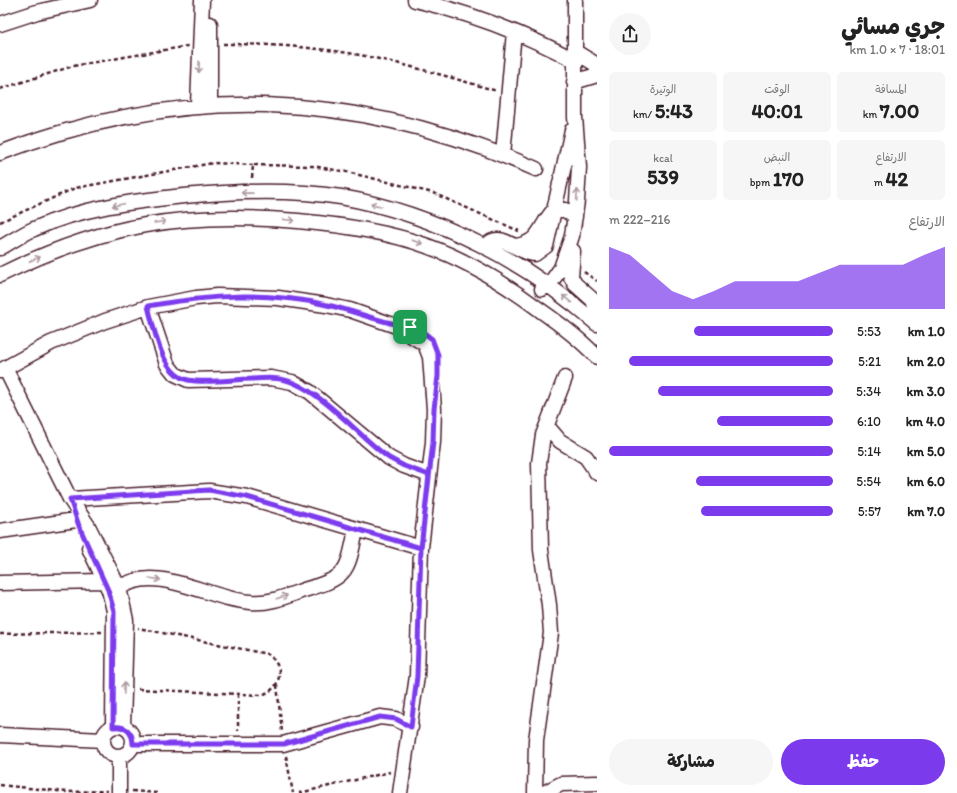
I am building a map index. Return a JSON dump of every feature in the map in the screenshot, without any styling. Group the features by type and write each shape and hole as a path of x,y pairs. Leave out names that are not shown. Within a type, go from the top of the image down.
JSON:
{"street":[{"path":"0,24 37,12 90,0"},
{"path":"202,0 205,44 204,106"},
{"path":"205,44 210,0"},
{"path":"415,0 470,14 544,44 574,50 597,65"},
{"path":"487,273 496,269 507,270 539,289 545,288 549,285 561,268 572,236 575,217 578,167 574,82 575,0"},
{"path":"503,155 514,32"},
{"path":"544,44 574,50"},
{"path":"574,82 597,75"},
{"path":"0,153 59,132 142,113 204,106 270,105 360,114 447,134 536,169"},
{"path":"485,247 490,242 498,239 515,246 530,242 536,237 554,210 575,118"},
{"path":"0,248 34,229 102,208 162,198 200,194 252,193 306,194 339,197 365,202 438,225 485,247 549,285 597,324"},
{"path":"554,210 565,210 575,217"},
{"path":"0,275 58,250 111,231 167,220 212,217 276,219 364,228 395,235 436,248 487,273 519,294 558,323 597,357"},
{"path":"572,236 574,248 571,276 575,284 593,300 596,309 597,324"},
{"path":"118,727 120,629 125,609 119,588 88,526 70,499 2,369 78,331 148,306 217,296 278,298 338,307 396,326 410,327 423,332 435,344 438,355 438,376 434,409 433,442 421,548 418,670 411,727 400,793"},
{"path":"148,306 167,364 181,378 194,381 271,378 292,382 310,392 389,458 404,466 429,475"},
{"path":"535,793 536,740 551,634 550,613 541,550 538,483 540,455 547,426 565,378"},
{"path":"547,426 565,446 586,457 597,473"},
{"path":"540,455 565,446"},
{"path":"70,499 209,490 247,497 421,548"},
{"path":"70,499 76,520 104,581 120,629 124,688 118,727"},
{"path":"0,531 76,520"},
{"path":"119,588 136,580 154,578 242,601 258,603 273,600 327,583 338,577 349,562 356,530"},
{"path":"0,583 104,581"},
{"path":"133,744 284,744 293,743 380,717 396,719 411,727"},
{"path":"118,727 131,734 133,744 128,753 119,756 109,754 103,745 106,732 118,727"},
{"path":"0,735 103,740"},
{"path":"119,756 119,792"},
{"path":"544,793 561,784 597,783"}],"path":[{"path":"0,89 73,66 108,58 205,44 285,46 363,56 402,64 508,94"},
{"path":"0,222 75,188 213,163 312,166 347,172 433,193 523,233"},
{"path":"252,193 253,165"},
{"path":"0,634 120,629 261,652 272,657 276,661 280,672 274,688 261,695 124,688"},
{"path":"238,694 238,744"},
{"path":"299,793 404,769"},
{"path":"0,785 67,792 158,793"}],"route":[{"path":"410,327 396,326 373,317 326,304 258,296 217,296 148,306 164,358 171,370 181,378 194,381 271,378 292,382 302,386 310,392 389,458 404,466 429,475 421,548 419,651 415,702 411,727 396,719 380,717 371,718 320,736 284,744 133,744 133,739 128,730 118,726 113,727 115,621 112,600 76,520 70,499 209,490 247,497 356,530 405,542 421,548 433,442 434,409 438,376 438,355 435,344 428,335 410,327"}]}
